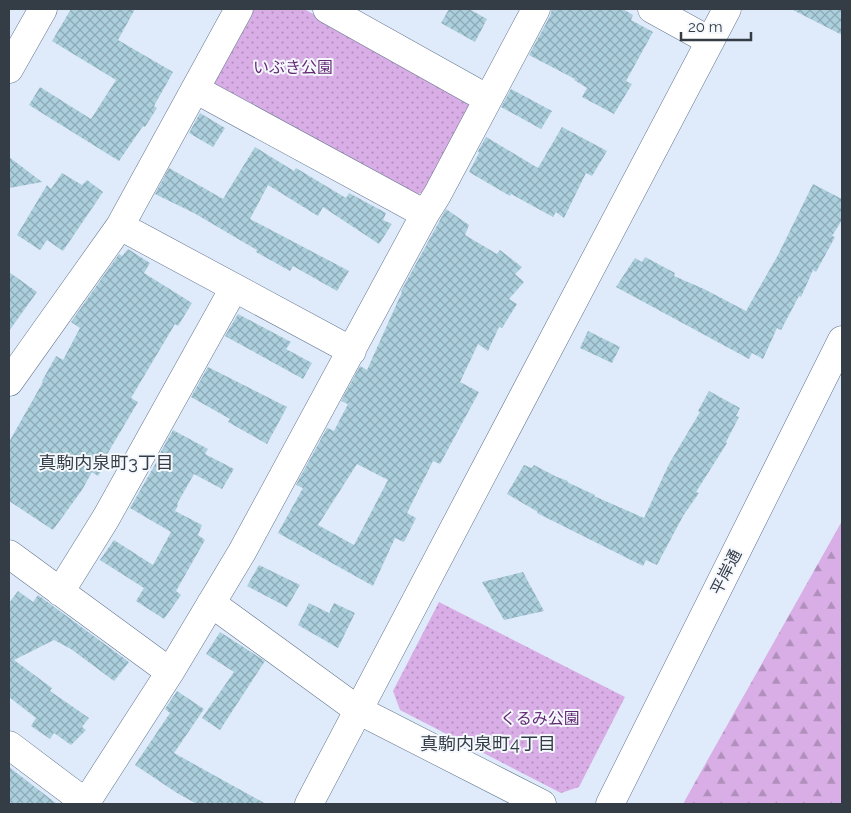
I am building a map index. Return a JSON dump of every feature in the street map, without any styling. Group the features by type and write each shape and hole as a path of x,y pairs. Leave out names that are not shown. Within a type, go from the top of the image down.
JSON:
{"street":[{"path":"9,69 43,9"},
{"path":"11,372 120,226 239,9"},
{"path":"327,9 488,98"},
{"path":"9,745 85,804 170,672 242,552 437,195 536,9"},
{"path":"652,9 710,41"},
{"path":"309,804 727,9"},
{"path":"195,89 425,214"},
{"path":"120,226 352,351"},
{"path":"60,592 106,518 234,288"},
{"name":"平岸通","path":"610,804 842,340"},
{"path":"9,554 170,672"},
{"path":"212,603 358,710 542,804"}],"green space":[{"name":"いぶき公園","path":"250,9 304,9 466,98 471,110 428,191 414,195 215,88 214,77"},
{"path":"842,521 842,804 683,804 698,777"},
{"name":"くるみ公園","path":"439,602 625,697 579,787 561,793 400,710 393,691"}],"building":[{"path":"71,9 135,9 118,40 173,72 154,106 157,108 119,161 29,105 40,87 91,119 116,80 52,41"},
{"path":"449,9 469,9 487,19 475,42 441,23"},
{"path":"552,9 623,9 633,15 631,20 653,32 626,81 632,84 614,114 582,97 587,88 575,79 529,55"},
{"path":"791,9 842,9 842,35"},
{"path":"511,89 552,111 541,129 501,107"},
{"path":"200,113 225,128 213,147 189,133"},
{"path":"562,127 607,151 592,176 586,173 564,218 556,212 553,217 511,194 510,196 469,172 486,137 538,168"},
{"path":"255,147 294,171 296,168 346,198 349,193 386,213 383,220 392,224 379,244 323,207 318,216 268,185 250,219 349,271 337,291 293,266 290,271 194,213 155,194 169,168 223,199"},
{"path":"9,157 42,182 9,188"},
{"path":"62,173 82,185 87,180 103,192 63,251 47,240 40,250 17,235 47,185 51,189"},
{"path":"813,184 842,199 842,220 832,236 835,237 816,272 813,270 801,297 799,296 781,330 777,328 763,359 752,353 749,359 616,287 635,258 642,262 645,257 675,273 674,276 746,311 778,255"},
{"path":"446,209 469,225 465,235 497,254 500,250 522,267 515,274 524,282 509,299 517,304 502,328 499,327 488,351 478,344 460,382 479,392 440,464 433,461 407,513 416,518 404,542 395,538 373,586 278,533 303,488 296,485 298,481 327,428 334,431 348,404 341,401 360,366 367,370 401,291","holes":["357,464 388,480 354,545 318,525"]},
{"path":"128,249 150,263 144,273 192,303 178,326 175,324 131,398 138,402 106,456 110,458 98,476 92,472 82,490 53,530 9,501 9,442 56,356 63,360 80,328 71,322 119,254 122,256"},
{"path":"9,272 37,292 9,331"},
{"path":"238,314 291,342 286,349 312,363 303,379 225,336"},
{"path":"588,331 620,347 612,363 580,348"},
{"path":"208,367 287,407 267,444 228,422 230,419 191,397"},
{"path":"709,391 740,408 736,416 739,417 727,443 696,492 699,493 683,516 657,565 646,560 643,566 537,513 507,494 524,465 532,468 534,465 594,496 644,518 669,464 700,412 698,411"},
{"path":"173,430 208,449 205,454 234,469 222,489 194,474 177,504 175,511 202,525 198,535 205,540 176,591 181,595 164,619 136,601 144,588 100,560 114,540 153,565 171,532 130,508"},
{"path":"259,565 300,585 287,607 247,586"},
{"path":"523,572 544,611 504,620 482,582"},
{"path":"18,591 33,602 38,595 129,662 114,681 71,649 54,640 14,660 52,688 50,691 89,718 82,727 86,730 71,745 54,733 50,739 31,726 36,718 9,697 9,603"},
{"path":"309,603 329,613 334,603 355,613 338,648 298,625"},
{"path":"220,632 265,661 220,730 202,718 234,672 206,654"},
{"path":"177,691 204,709 174,753 266,804 197,804 135,765 170,713 165,709"},
{"path":"9,767 57,804 9,804"}],"district":[{"name":"真駒内泉町3丁目","path":"106,462"},
{"name":"真駒内泉町4丁目","path":"488,743"}]}
